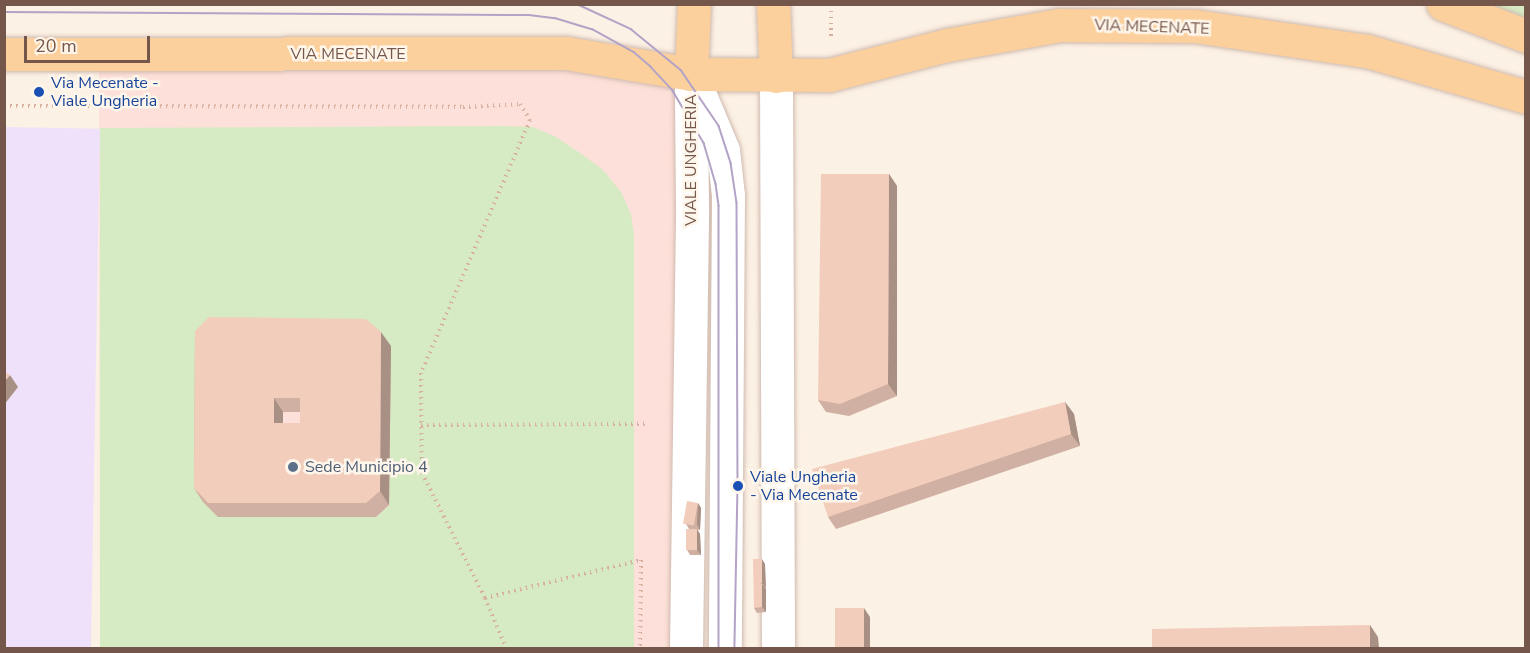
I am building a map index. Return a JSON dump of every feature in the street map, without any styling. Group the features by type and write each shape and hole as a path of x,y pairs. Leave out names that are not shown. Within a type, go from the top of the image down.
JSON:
{"main road":[{"path":"691,74 694,4"},
{"path":"773,4 776,76"},
{"path":"1443,4 1526,36"},
{"name":"VIA MECENATE","path":"4,54 566,53 691,74 829,75 947,45 1059,25 1195,26 1367,51 1526,97"}],"street":[{"name":"VIALE UNGHERIA","path":"686,648 692,209 691,74"},
{"name":"VIALE UNGHERIA","path":"691,74 723,150 728,195 725,648"},
{"path":"776,76 778,648"}],"path":[{"path":"831,4 831,37"},
{"path":"4,106 463,107 520,104 530,120 421,373 422,473 485,598 506,648"},
{"path":"422,425 645,424"},
{"path":"485,598 641,560 640,648"}],"shaded area":[{"path":"563,57 687,77 683,648 100,648 99,58"},
{"path":"5,127 100,129 91,648 4,648"}],"green space":[{"path":"1486,5 1525,5 1525,18 1507,11"},
{"path":"533,127 556,137 603,170 621,192 631,214 634,236 634,648 100,648 100,128","holes":["219,331 391,346 389,505 376,517 218,517"]}],"building":[{"path":"821,174 889,174 888,384 840,404 818,400"},
{"path":"209,317 366,319 381,332 380,491 366,503 208,503 194,488 195,331","holes":["274,398 300,398 300,423 274,423"]},
{"path":"4,371 10,375 4,382"},
{"path":"1065,402 1071,434 828,517 812,469"},
{"path":"687,501 698,503 694,526 683,524"},
{"path":"686,529 697,529 697,550 686,550"},
{"path":"753,559 762,559 762,583 759,584 762,584 762,607 754,608"},
{"path":"835,608 864,608 864,648 835,648"},
{"path":"1370,625 1370,648 1152,648 1152,629"}],"tram line":[{"path":"577,4 631,29 681,70 719,126 731,163 737,203 738,486 735,648"},
{"path":"4,12 529,15 555,18 592,29 634,52 651,67 673,91 704,143 716,184 719,206 719,648"}],"place":[{"name":"Via Mecenate - Viale Ungheria","path":"39,92"},
{"name":"Sede Municipio 4","path":"293,467"},
{"name":"Viale Ungheria - Via Mecenate","path":"738,486"}]}
